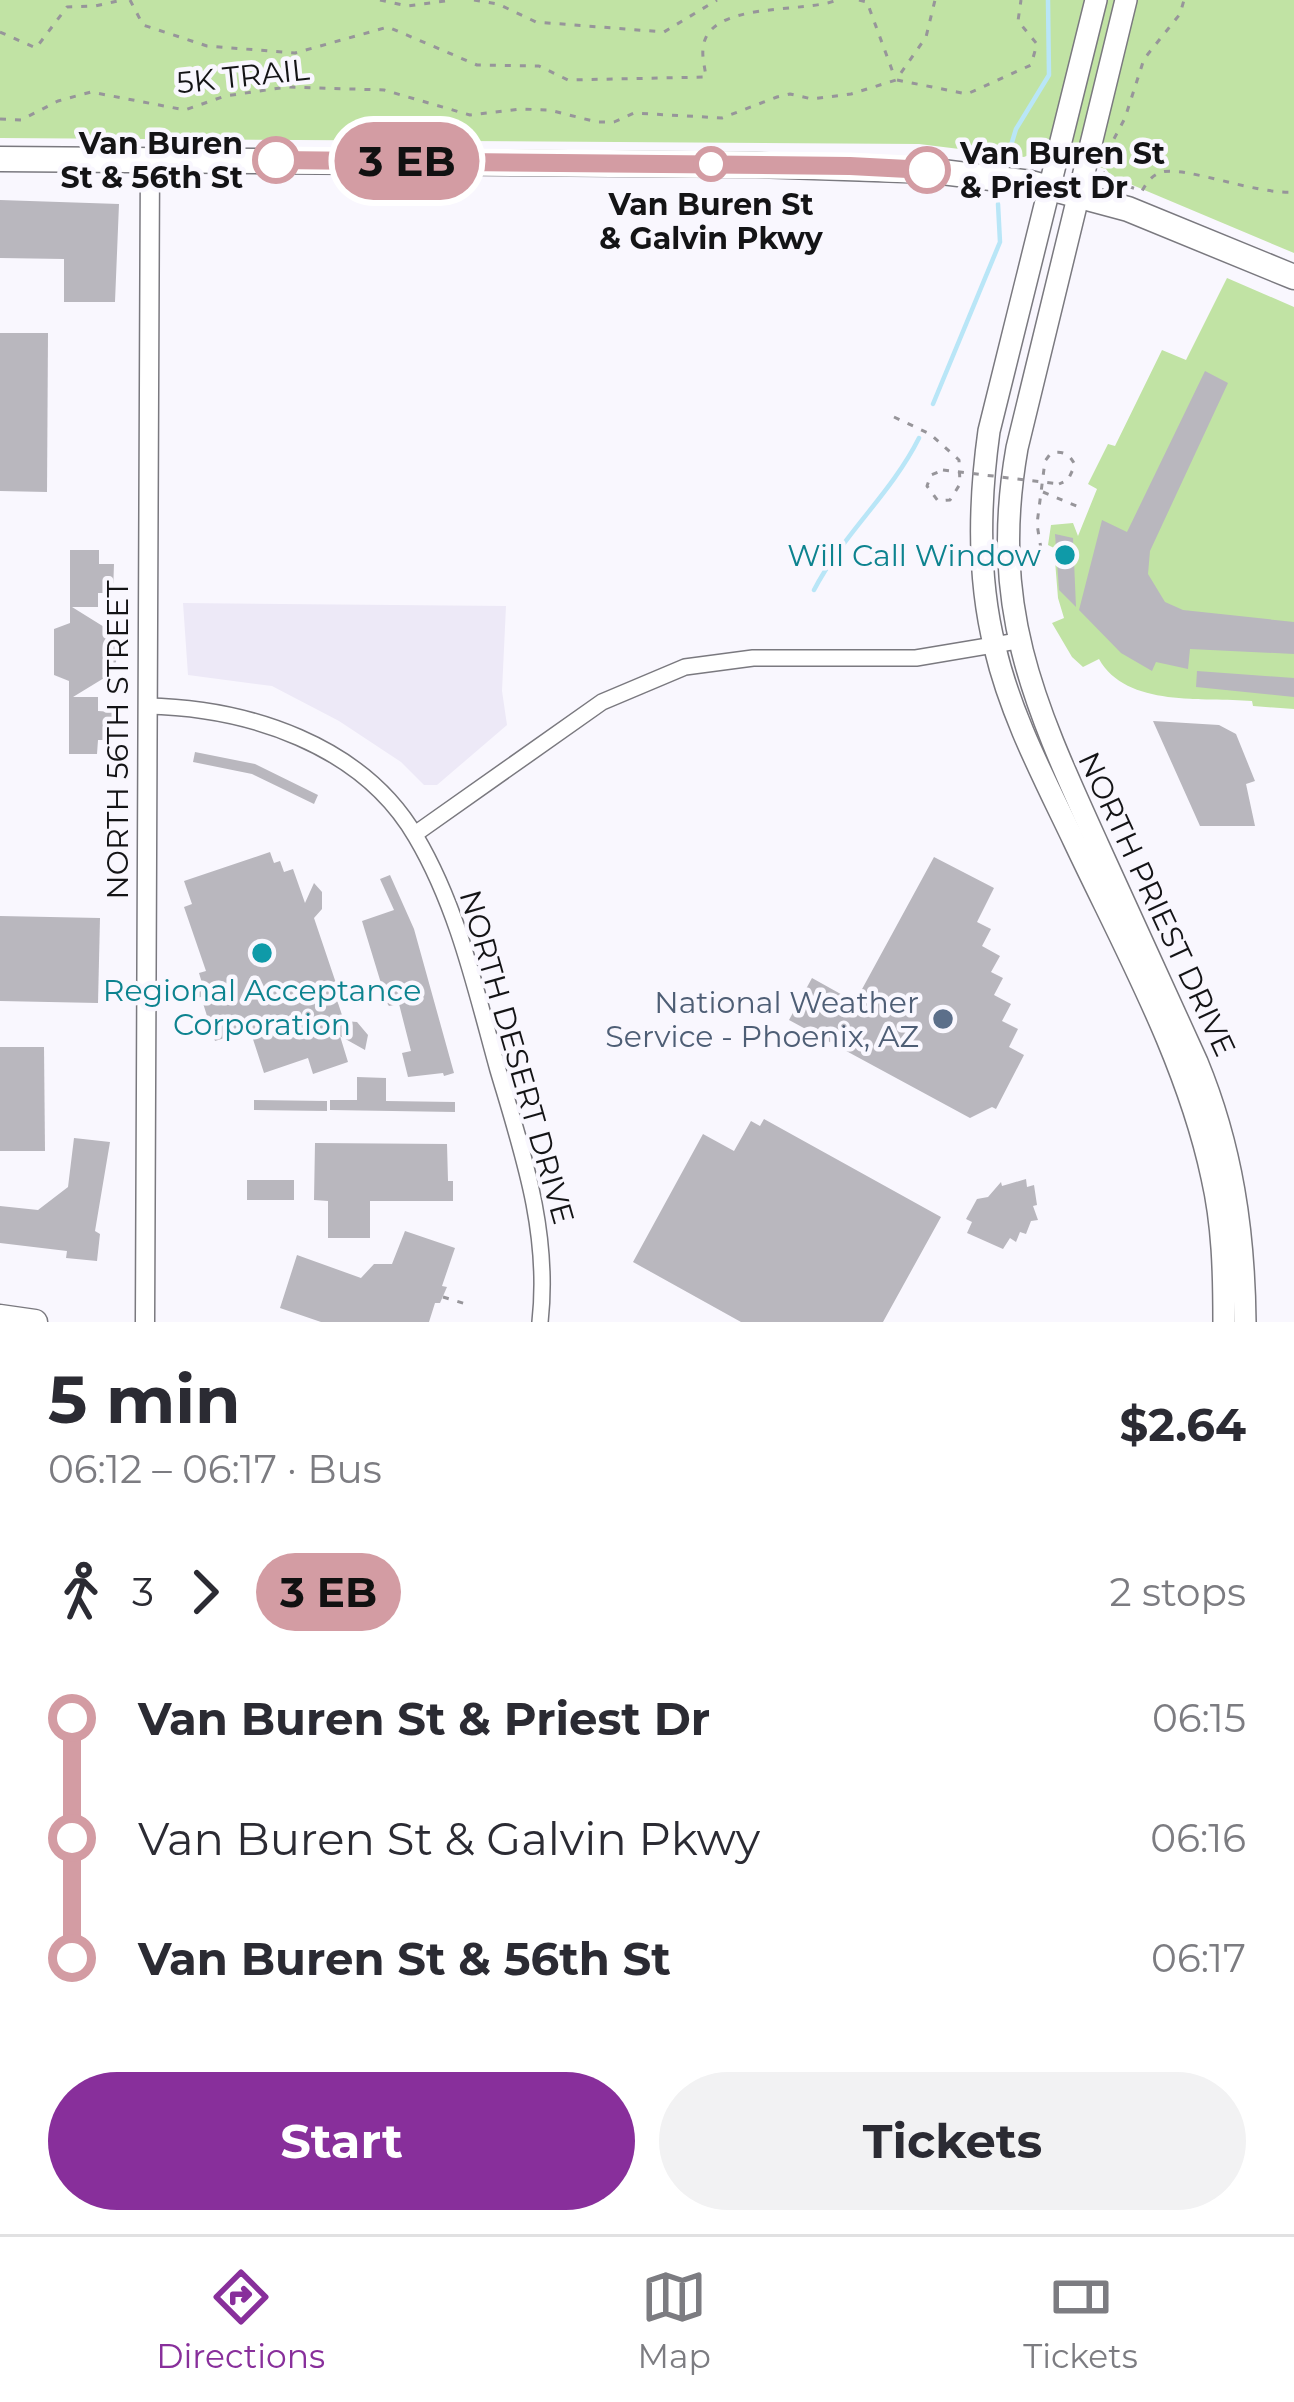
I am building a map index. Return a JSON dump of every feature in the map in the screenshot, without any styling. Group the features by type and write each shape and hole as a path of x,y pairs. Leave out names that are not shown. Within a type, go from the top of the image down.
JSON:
{"main road":[{"name":"NORTH PRIEST DRIVE","path":"1096,0 989,431 981,522 994,646 1024,735 1194,1112 1216,1198 1224,1322"},
{"name":"NORTH PRIEST DRIVE","path":"1126,0 1024,413 1009,512 1009,557 1018,641 1052,748 1212,1098 1238,1198 1245,1322"},
{"path":"0,159 850,166 934,171 1077,194 1176,226 1294,277"},
{"path":"0,1317 35,1322"}],"street":[{"name":"NORTH 56TH STREET","path":"145,1322 150,159"},
{"path":"415,834 602,702 685,667 733,659 916,658 1018,641"},
{"name":"NORTH DESERT DRIVE","path":"147,706 214,710 249,718 317,746 381,793 415,834 457,927 532,1187 542,1252 540,1322"}],"path":[{"path":"0,32 36,48 67,7 122,0"},
{"path":"130,0 143,26 207,46 295,53 388,27 477,65 539,66 568,80 706,77 703,45 710,29 740,12 822,7 837,0"},
{"path":"380,0 407,6 453,0"},
{"path":"474,0 498,4 536,22 664,32 717,0"},
{"path":"859,0 867,2 896,80"},
{"path":"896,80 926,37 935,0"},
{"path":"896,80 967,94 1031,65 1036,44 1018,21 1021,0"},
{"path":"1103,158 1125,118 1144,59 1180,14 1184,0"},
{"name":"5K TRAIL","path":"0,119 21,119 91,92 185,110 225,96 287,87 384,90 470,115 521,109 549,110 597,122 614,122 634,112 722,118 790,94 812,99 851,94 896,80"},
{"path":"1102,168 1103,176 1142,191 1154,176 1172,171 1265,191 1294,192"},
{"path":"894,417 956,455 961,466 960,484 955,495 938,501 927,486 936,472 943,470 966,473 990,476 1013,478 1036,481 1059,484 1073,474 1071,457 1061,451 1051,453 1046,461 1043,475 1041,491 1036,532 1041,549"},
{"path":"1041,491 1078,508"},
{"path":"443,1297 466,1304"}],"shaded area":[{"path":"183,603 506,606 502,691 507,725 437,785 424,785 401,762 339,721 272,686 188,675"}],"green space":[{"path":"0,0 1294,0 1294,253 1111,176 1106,169 1038,151 1024,157 919,144 0,138"},
{"path":"1227,278 1294,307 1294,709 1147,693 1111,675 1099,659 1083,667 1052,623 1064,618 1054,548 1048,545 1051,525 1073,523 1078,536 1097,489 1088,484 1108,444 1115,446 1162,350 1186,360"}],"building":[{"path":"0,200 119,204 115,302 64,302 64,259 0,258"},
{"path":"0,333 48,333 47,492 0,491"},
{"path":"1205,371 1228,383 1150,551 1148,574 1165,602 1183,610 1294,622 1294,654 1190,649 1188,669 1156,662 1152,671 1121,653 1079,610 1102,520 1127,532"},
{"path":"1055,534 1073,538 1076,607 1059,590"},
{"path":"70,550 99,550 99,564 114,564 113,593 98,593 98,607 72,607 109,630 117,647 109,675 73,697 98,697 98,711 113,712 112,740 98,740 97,754 69,754 69,681 54,675 54,629 70,623"},
{"path":"1197,671 1294,678 1294,697 1196,687"},
{"path":"1153,721 1219,725 1236,734 1255,781 1246,784 1255,826 1200,826"},
{"path":"195,752 255,764 318,795 314,804 252,774 193,762"},
{"name":"Regional Acceptance Corporation","path":"270,852 284,872 293,869 305,903 314,883 322,892 322,909 314,918 341,998 337,1000 344,1021 357,1022 368,1035 365,1050 340,1036 348,1062 313,1074 308,1058 264,1073 250,1030 215,1041 201,997 195,998 191,986 202,983 199,973 206,971 184,907 192,904 184,881"},
{"path":"934,857 994,888 977,922 991,929 982,946 1000,956 991,972 1003,978 994,995 1011,1004 1002,1021 1018,1029 1009,1047 1024,1055 996,1109 970,1118 789,1020 812,978 855,1002"},
{"path":"390,875 414,929 454,1073 444,1076 408,1077 402,1053 411,1051 399,1004 387,1003 362,921 394,910 380,879"},
{"path":"0,916 100,918 98,1003 0,1001"},
{"path":"0,1047 44,1047 45,1151 0,1151"},
{"path":"357,1077 386,1078 386,1101 455,1102 455,1112 330,1110 330,1100 357,1100"},
{"path":"254,1100 327,1101 327,1111 254,1110"},
{"path":"764,1119 941,1217 883,1322 741,1322 633,1262 703,1134 734,1151 751,1121 760,1126"},
{"path":"74,1138 110,1142 95,1231 100,1234 97,1261 66,1258 67,1251 0,1243 0,1206 38,1210 68,1187"},
{"path":"315,1143 447,1144 453,1201 370,1201 370,1238 328,1238 328,1201 314,1200"},
{"path":"1026,1179 1027,1187 1034,1185 1038,1220 1031,1221 1026,1234 1020,1232 1016,1242 1010,1238 1003,1249 967,1233 972,1222 966,1219 977,1199 988,1197 1001,1182 1002,1186"},
{"path":"247,1180 294,1180 294,1200 247,1200"},
{"path":"405,1231 455,1248 442,1286 447,1287 429,1322 321,1322 280,1308 297,1255 361,1278 374,1264 392,1264"}],"waterway":[{"path":"1009,152 1016,129 1049,75 1048,0"},
{"path":"933,404 1000,242 998,204"},
{"path":"814,590 919,438"}],"bus line":[{"path":"276,160 927,170"}],"place":[{"name":"Van Buren St & 56th St","path":"276,160"},
{"name":"Van Buren St & Galvin Pkwy","path":"711,164"},
{"name":"Van Buren St & Priest Dr","path":"927,170"},
{"name":"Will Call Window","path":"1065,555"},
{"name":"Regional Acceptance Corporation","path":"262,953"},
{"name":"National Weather Service - Phoenix, AZ","path":"943,1019"}]}
